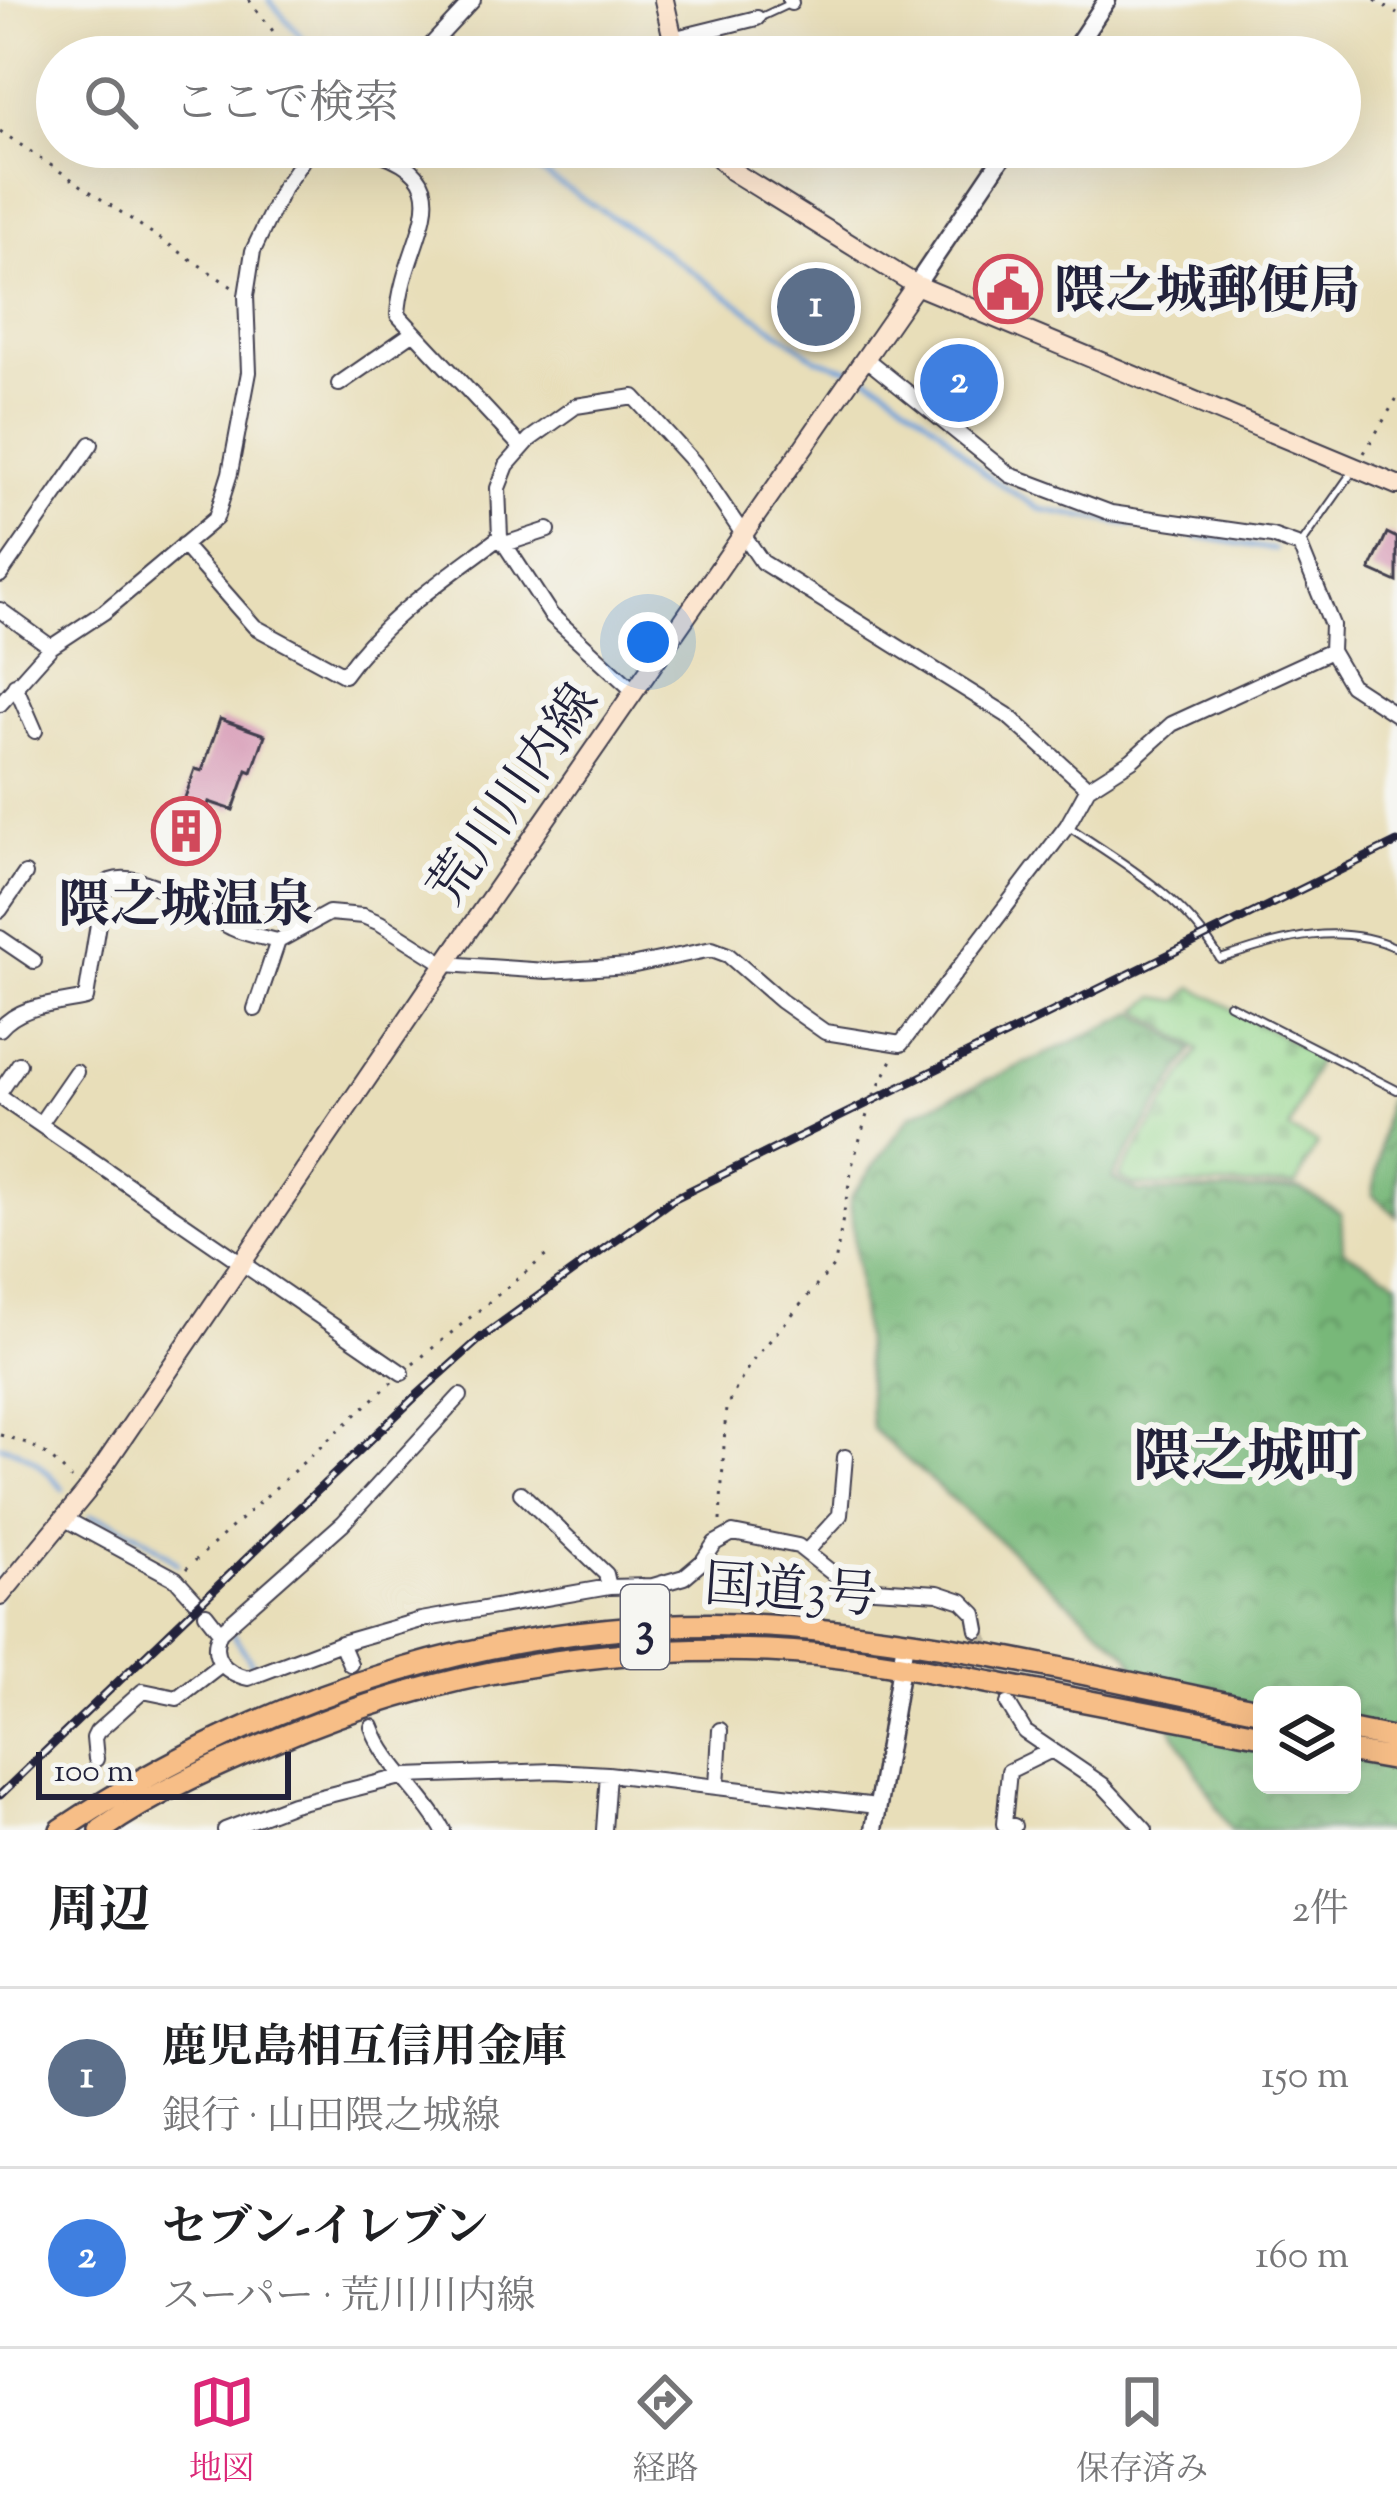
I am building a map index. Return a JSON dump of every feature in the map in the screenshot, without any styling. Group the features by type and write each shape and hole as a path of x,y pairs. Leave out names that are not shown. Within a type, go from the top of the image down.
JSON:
{"highway":[{"name":"国道3号","path":"62,1830 165,1767 328,1692 485,1648 669,1624 770,1627 905,1642 1253,1709"},
{"name":"国道3号","path":"101,1830 178,1785 333,1716 495,1670 574,1657 667,1651 772,1652 902,1666 1253,1733"},
{"path":"1361,1732 1397,1739"},
{"path":"1361,1754 1397,1760"}],"main road":[{"path":"664,0 672,36"},
{"path":"729,168 916,285 1397,485"},
{"name":"荒川川内線","path":"0,1596 67,1520 916,285"}],"street":[{"path":"440,36 473,0"},
{"path":"1083,36 1107,0"},
{"path":"708,36 758,18"},
{"path":"0,704 51,647 104,612 216,518 230,473 249,372 246,296 253,251 297,168"},
{"path":"413,168 427,193 424,219 399,290 398,314 522,448"},
{"path":"916,285 995,168"},
{"path":"339,384 414,332"},
{"path":"860,367 1010,475 1111,513 1272,536 1300,546 1332,626 1330,651 1351,686 1397,716"},
{"path":"634,691 551,615 503,541 498,488 507,465 522,448 576,406 634,398 696,465 762,562 1007,715 1088,788"},
{"path":"0,575 92,444"},
{"path":"183,545 255,627 344,675 364,646 426,592 503,541 548,530"},
{"path":"0,610 51,647"},
{"path":"0,1029 9,1018 34,1008 86,998 104,893 110,880 122,876 146,882 238,932 278,941 329,913 363,916 445,964 547,971 630,966 712,949 728,955 825,1032 901,1044 1066,826 1088,788 1132,760 1172,724 1330,651"},
{"path":"14,685 35,731"},
{"path":"0,910 25,874"},
{"path":"0,938 34,961"},
{"path":"255,1009 278,941"},
{"path":"19,1064 0,1094 402,1373"},
{"path":"40,1124 76,1072"},
{"path":"460,1396 343,1523 220,1632 215,1642 220,1665 232,1675 248,1678 341,1643 421,1620 609,1587 653,1586 684,1576 734,1533 806,1552 858,1588 938,1593 962,1601 975,1614 978,1630"},
{"path":"806,1552 840,1515 844,1456"},
{"path":"521,1493 605,1574 609,1587"},
{"path":"67,1520 176,1579 195,1600"},
{"path":"206,1614 220,1632"},
{"path":"874,1830 905,1642"},
{"path":"341,1643 350,1664"},
{"path":"96,1759 97,1732 142,1691 177,1698 220,1665"},
{"path":"1008,1704 1025,1732 1103,1785 1145,1830"},
{"path":"372,1727 380,1750 427,1800 443,1830"},
{"path":"717,1787 720,1730"},
{"path":"1014,1826 1004,1824 1009,1771 1052,1750"},
{"path":"225,1830 293,1804 405,1776 608,1774 877,1806"},
{"path":"604,1830 608,1774"}],"lane":[{"path":"758,18 790,1"},
{"path":"1300,546 1355,468"},
{"path":"1066,826 1164,891 1208,935 1220,958 1321,933 1351,934 1397,948"},
{"path":"1229,1004 1397,1090"}],"path":[{"path":"249,0 277,36"},
{"path":"1375,0 1397,14"},
{"path":"0,130 36,154"},
{"path":"56,168 246,296"},
{"path":"1355,468 1397,398"},
{"path":"726,1536 719,1518 726,1407 750,1364 835,1264 852,1166 871,1101 901,1044"},
{"path":"176,1579 402,1373 548,1253"},
{"path":"0,1435 31,1442 45,1451 86,1492"}],"green space":[{"path":"1193,987 1319,1057 1289,1130 1317,1143 1296,1185 1135,1186 1119,1177 1199,1050 1139,1010 1156,997 1179,1001"},
{"path":"1136,1013 1193,1050 1112,1178 1138,1192 1300,1189 1341,1213 1343,1250 1397,1281 1397,1830 1231,1830 1128,1654 872,1429 850,1198 911,1115"},
{"path":"1387,1100 1397,1103 1397,1216 1373,1195"}],"building":[{"path":"820,273 846,292 812,340 785,321"},
{"path":"1387,533 1397,538 1397,582 1370,570"},
{"path":"220,719 265,735 233,810 209,802 189,860 166,852 195,769 202,771"}],"waterway":[{"path":"269,0 301,36"},
{"path":"534,168 639,234 817,359 852,370"},
{"path":"863,375 884,385 940,428 983,473 1039,509 1275,550"},
{"path":"0,1445 35,1461 63,1489"},
{"path":"90,1516 137,1534 178,1564"},
{"path":"230,1629 255,1668"}],"tunnel":[{"path":"978,1630 1002,1689"}],"railway":[{"path":"0,1795 482,1337 673,1199 1397,842"}],"place":[{"name":"隈之城郵便局","path":"1008,289"},
{"name":"鹿児島相互信用金庫","path":"816,307"},
{"name":"セブン-イレブン","path":"959,383"},
{"name":"隈之城温泉","path":"186,831"}],"district":[{"name":"隈之城町","path":"1247,1455"}]}
